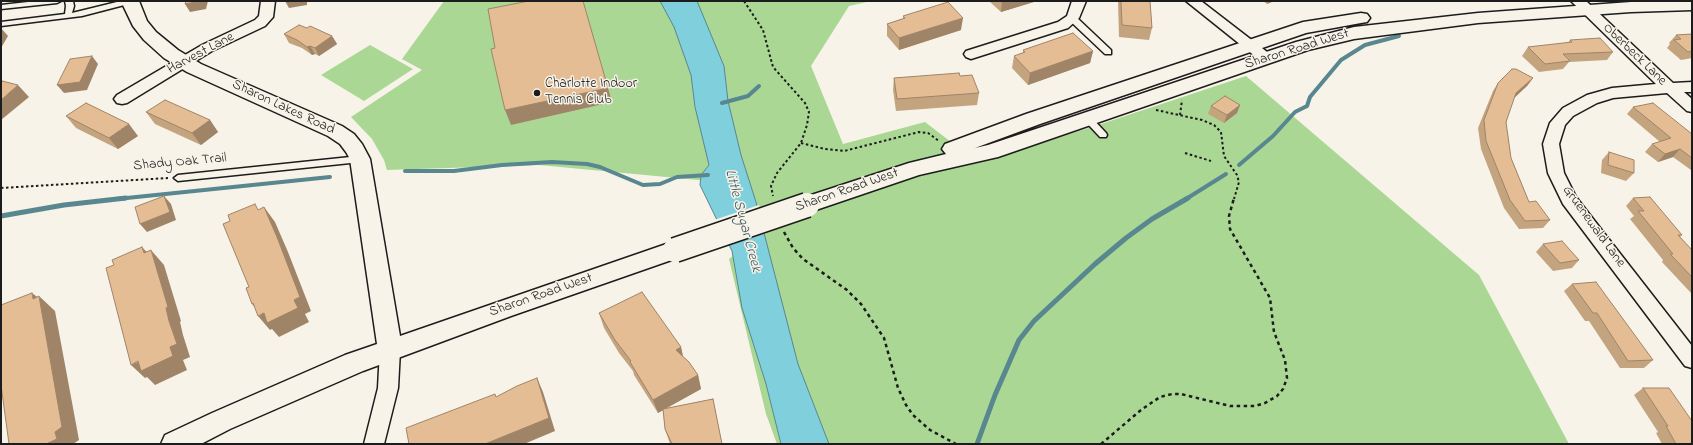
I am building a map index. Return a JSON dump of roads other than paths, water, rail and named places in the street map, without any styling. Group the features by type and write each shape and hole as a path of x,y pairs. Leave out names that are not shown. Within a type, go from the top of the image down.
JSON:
{"main road":[{"name":"Sharon Lakes Road","path":"130,1 139,22 150,36 171,54 184,62 336,131 347,139 355,149 360,159 390,350"},
{"name":"Sharon Road West","path":"174,444 221,421 337,370 390,350 675,250 916,168 991,152 1088,119 1259,52 1303,28 1344,20 1408,12 1547,1"},
{"name":"Sharon Road West","path":"916,168 932,158 1033,119 1259,52 1302,46 1354,33 1583,6 1692,5"}],"street":[{"name":"Harvest Lane","path":"122,99 207,48 260,23 266,17 268,1"},
{"path":"971,54 1063,25 1072,18 1077,9 1078,1"},
{"path":"1193,1 1259,52"},
{"name":"Oberbeck Lane","path":"1583,6 1670,89 1692,107"},
{"name":"Gruenewald Lane","path":"1692,87 1612,93 1592,98 1568,112 1558,123 1552,137 1552,154 1556,173 1569,200 1692,360"},
{"path":"374,444 388,388 390,350"}],"lane":[{"path":"1,7 57,1"},
{"path":"68,16 70,6 69,1"},
{"path":"1,24 68,16 101,10 130,1"},
{"path":"1072,18 1108,52"},
{"path":"1088,119 1103,135"},
{"name":"Shady Oak Trail","path":"178,178 360,159"}],"water":[{"name":"Little Sugar Creek","path":"660,1 697,1 724,66 728,101 741,155 756,202 798,364 829,444 781,444 766,384 742,308 732,251 700,185 701,175 709,165 695,107 691,75 674,27"}],"waterway":[{"path":"1239,165 1273,136 1295,112 1307,106 1310,97 1341,60 1365,45 1399,36"},
{"path":"722,103 748,96 759,86"},
{"path":"405,171 454,171 502,165 552,162 587,164 600,167 643,185 660,184 677,177 708,175"},
{"path":"1186,199 1226,174"},
{"path":"119,199 330,177"},
{"path":"119,199 126,198"},
{"path":"977,444 995,395 1019,340 1034,321 1095,264 1126,238 1152,219 1188,198"},
{"path":"1,216 64,205 119,199"}],"place":[{"name":"Charlotte Indoor Tennis Club","path":"537,93"}]}
